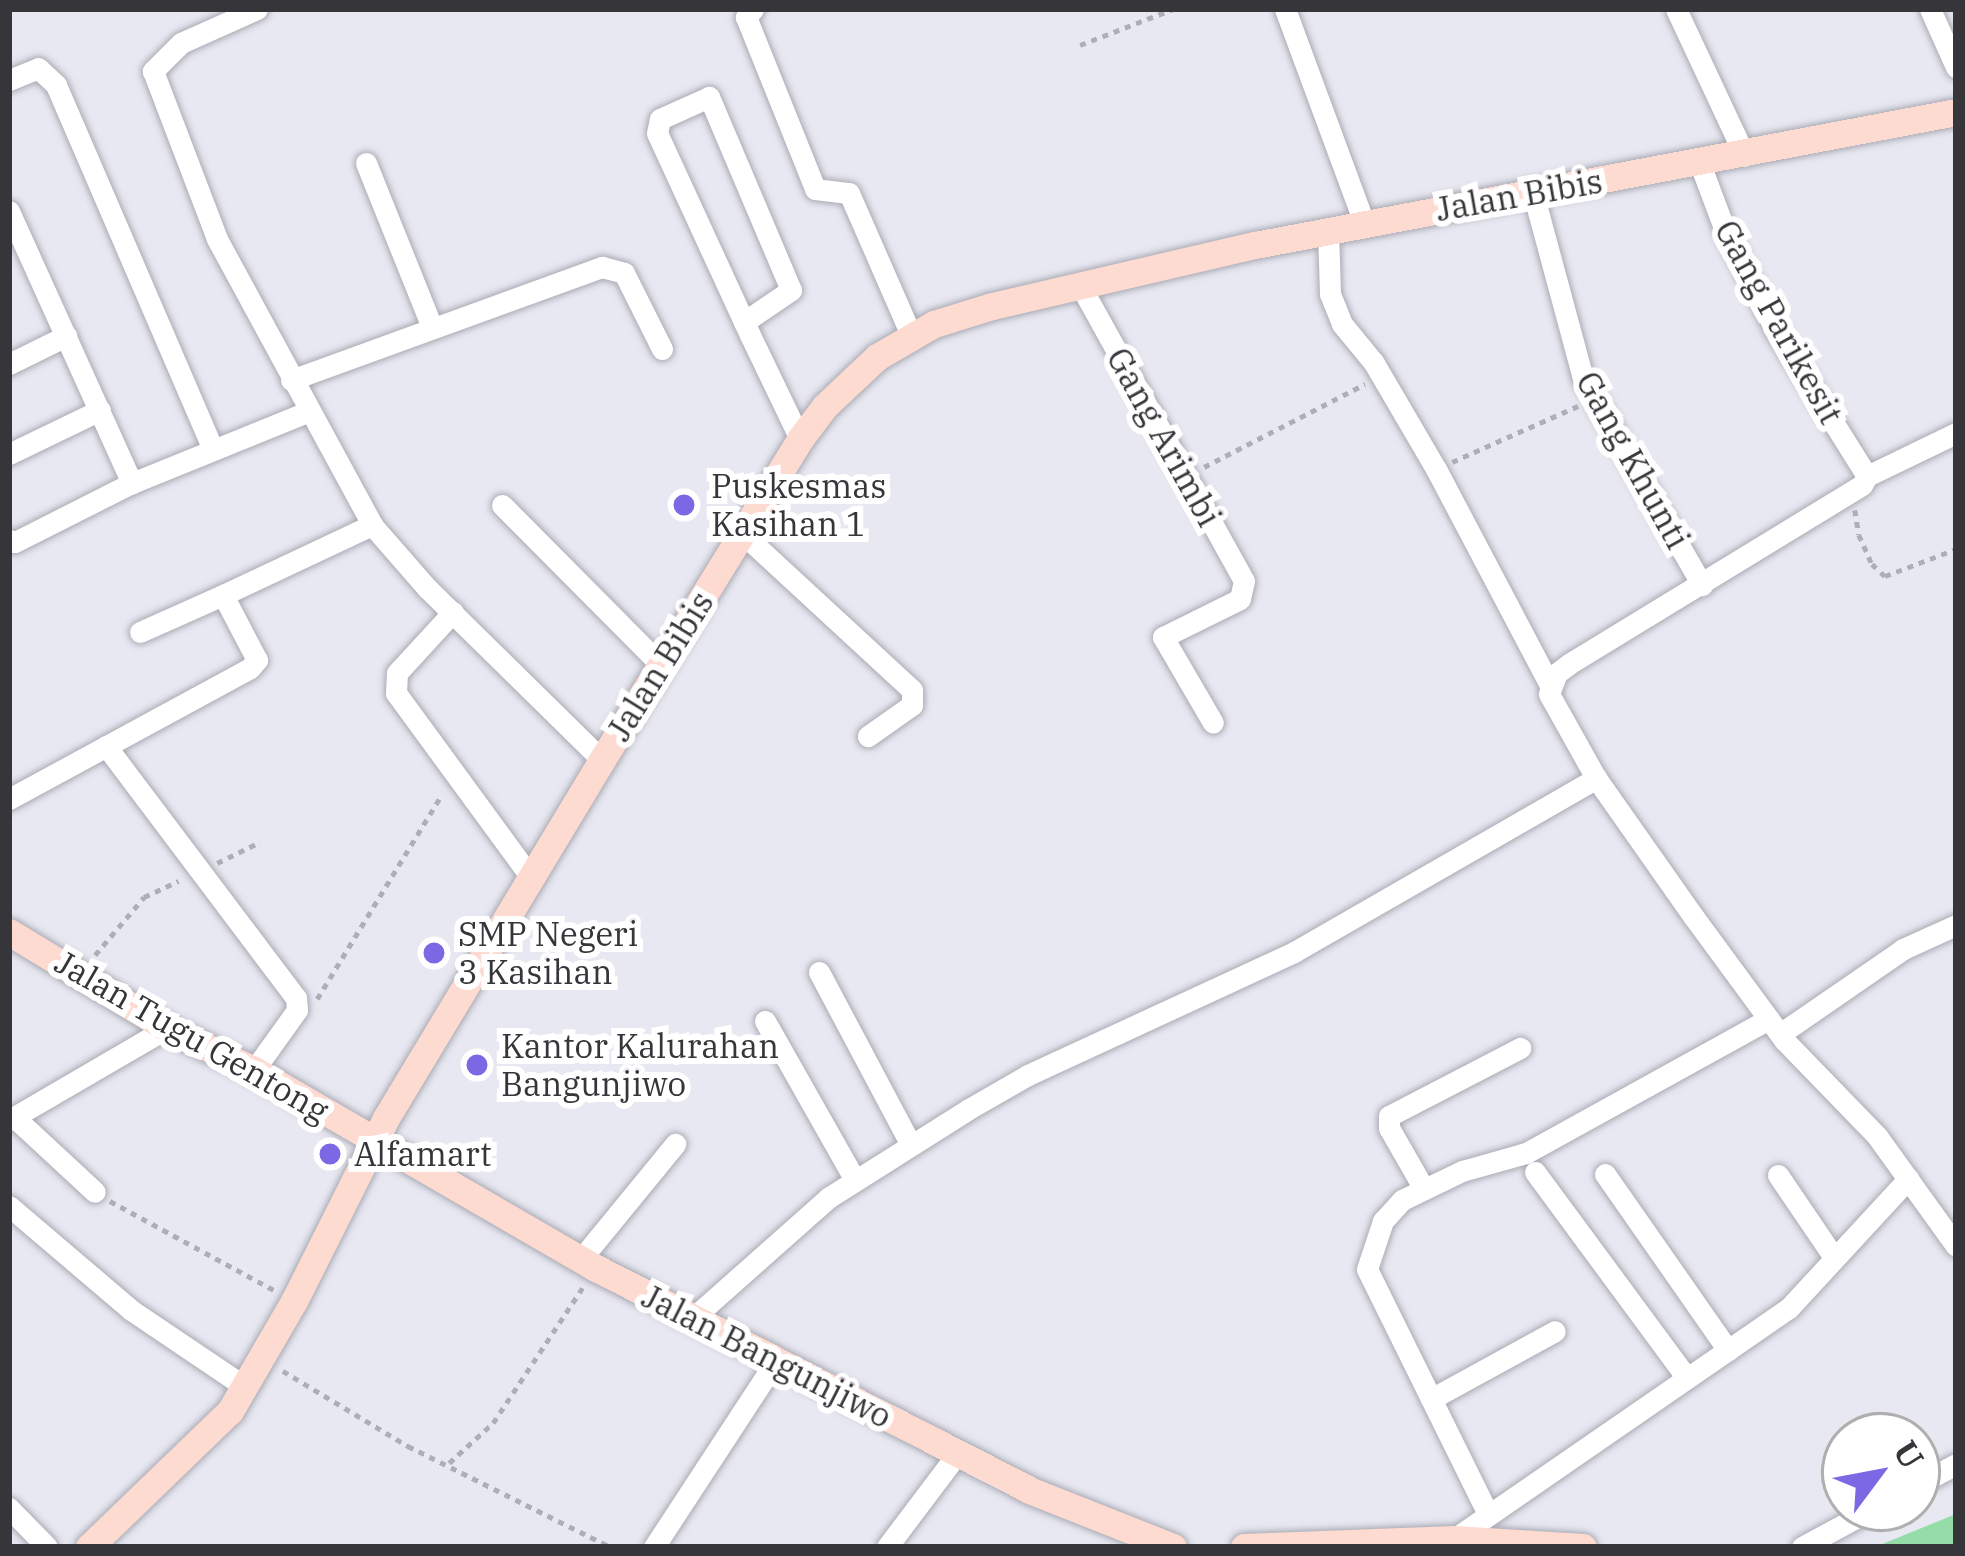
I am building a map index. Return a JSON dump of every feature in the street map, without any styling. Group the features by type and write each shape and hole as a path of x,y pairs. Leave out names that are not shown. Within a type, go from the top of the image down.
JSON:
{"main road":[{"name":"Jalan Bibis","path":"88,1547 230,1412 294,1301 374,1140 602,760 800,439 825,406 877,357 934,324 1080,285 1364,222 1745,156 1956,112"},
{"name":"Jalan Tugu Gentong","path":"9,932 167,1028 254,1070 374,1140"},
{"name":"Jalan Bangunjiwo","path":"374,1140 588,1263 775,1362 1094,1519 1173,1547"},
{"path":"1244,1547 1454,1539 1583,1547"}],"street":[{"path":"257,9 213,16 163,56 153,71 155,87 218,239 372,525 602,760"},
{"path":"753,9 746,17 815,189 849,193 912,337"},
{"path":"1286,9 1364,222"},
{"path":"1676,9 1745,156"},
{"path":"1930,9 1956,67"},
{"path":"9,80 38,68 56,85 213,450"},
{"path":"744,322 791,290 709,97 655,126 744,322 800,439"},
{"path":"366,163 432,327"},
{"name":"Gang Parikesit","path":"1700,164 1726,233 1776,331 1864,481"},
{"name":"Gang Khunti","path":"1534,193 1583,378 1702,585"},
{"path":"9,211 132,483"},
{"path":"1328,230 1334,309 1436,470 1550,685 1555,709 1596,778 1774,1027 1876,1136 1956,1246"},
{"path":"291,380 611,267 624,273 662,349"},
{"name":"Gang Arimbi","path":"1080,285 1245,590 1240,599 1163,637 1213,723"},
{"path":"9,364 66,336"},
{"path":"9,454 100,410"},
{"path":"9,540 15,542 132,483 308,412"},
{"path":"1550,685 1570,664 1864,481 1956,433"},
{"path":"502,505 661,665"},
{"path":"140,632 372,525"},
{"path":"742,534 912,690 912,705 868,736"},
{"path":"9,799 254,665 223,595"},
{"path":"453,612 393,682 405,707 532,879"},
{"path":"106,746 298,1004 254,1070"},
{"path":"693,1318 783,1234 911,1145 1028,1076 1280,960 1596,778"},
{"path":"1488,1514 1367,1269 1371,1247 1392,1208 1462,1171 1526,1153 1774,1027 1903,949 1956,926"},
{"path":"819,972 911,1145"},
{"path":"765,1021 855,1180"},
{"path":"95,1192 11,1118 167,1028"},
{"path":"1424,1189 1389,1128 1389,1116 1520,1048"},
{"path":"588,1263 675,1144"},
{"path":"1535,1172 1687,1378"},
{"path":"1605,1174 1728,1350"},
{"path":"1778,1175 1833,1256"},
{"path":"1454,1539 1789,1308 1908,1179"},
{"path":"9,1206 131,1310 245,1387"},
{"path":"1431,1399 1556,1331"},
{"path":"654,1547 775,1362"},
{"path":"886,1547 957,1454"},
{"path":"9,1508 47,1547"},
{"path":"1802,1547 1830,1532"}],"path":[{"path":"1080,45 1173,9"},
{"path":"1185,476 1380,376"},
{"path":"1436,470 1594,399"},
{"path":"1864,481 1855,513 1859,535 1886,576 1956,549"},
{"path":"309,1013 454,773"},
{"path":"80,973 144,897 260,842"},
{"path":"95,1192 294,1301"},
{"path":"448,1463 493,1423 588,1263"},
{"path":"263,1359 409,1446 611,1547"}],"green space":[{"path":"1956,1514 1956,1547 1875,1547 1912,1532 1941,1532 1941,1520"}],"place":[{"name":"Puskesmas Kasihan 1","path":"684,505"},
{"name":"SMP Negeri 3 Kasihan","path":"434,953"},
{"name":"Kantor Kalurahan Bangunjiwo","path":"477,1065"},
{"name":"Alfamart","path":"330,1154"}]}
